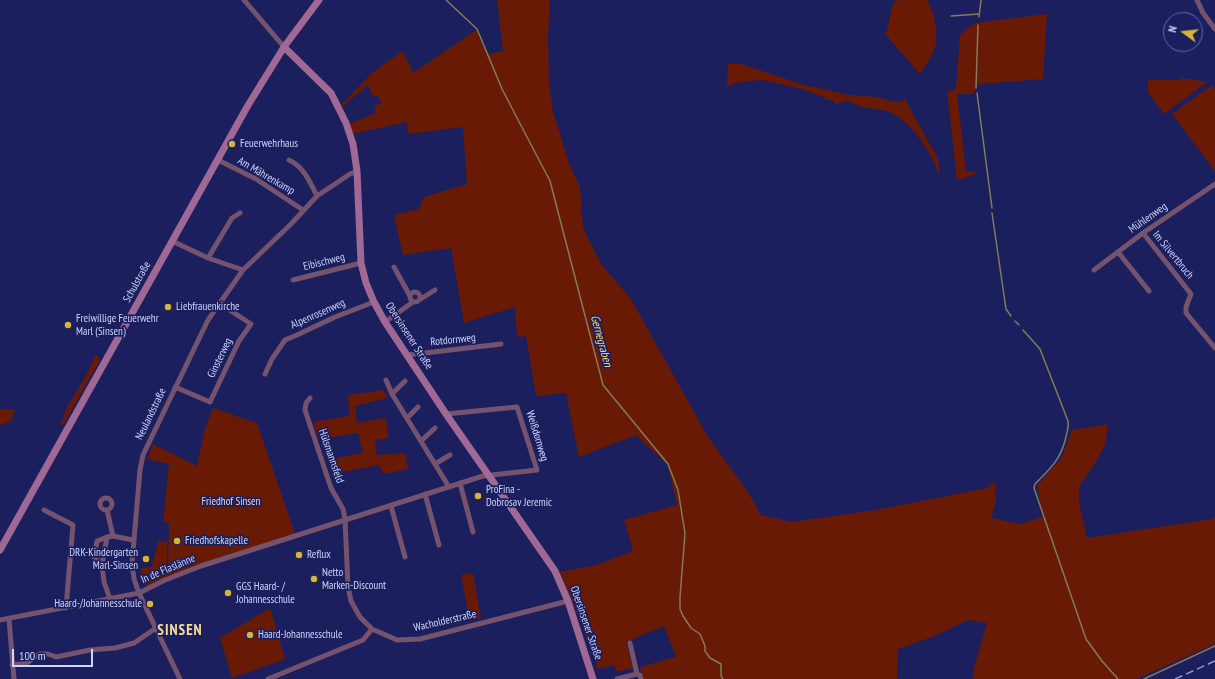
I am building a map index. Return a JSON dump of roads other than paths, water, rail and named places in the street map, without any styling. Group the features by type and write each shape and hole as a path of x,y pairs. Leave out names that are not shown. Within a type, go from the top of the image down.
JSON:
{"street":[{"name":"Obersinsener Straße","path":"244,0 284,46 331,93 346,123 353,144 357,171 361,263 366,283 374,302 446,414 555,571 568,601 593,679"},
{"name":"Schulstraße","path":"0,550 254,96 284,46 318,0"},
{"path":"1197,0 1203,13 1215,29"},
{"name":"Am Mährenkamp","path":"218,160 256,179 303,210"},
{"path":"289,160 294,162 308,176 316,196"},
{"name":"Neulandstraße","path":"180,679 139,593 134,579 132,563 133,540 140,470 143,455 208,320 243,270 291,224 316,196 357,171"},
{"name":"Mühlenweg","path":"1094,270 1143,233 1215,184"},
{"path":"208,258 232,218 240,213"},
{"name":"Im Silvertbruch","path":"1143,233 1191,294 1186,307 1186,313 1215,348"},
{"path":"172,241 208,258 243,270"},
{"path":"1118,252 1149,291"},
{"name":"Eibischweg","path":"293,280 361,263"},
{"path":"394,267 410,296 411,301 416,301"},
{"path":"386,322 435,290"},
{"path":"410,296 412,293 417,293 419,296 416,301"},
{"name":"Alpenrosenweg","path":"265,374 272,359 285,340 335,317 374,302"},
{"name":"Ginsterweg","path":"175,387 210,402 239,341 251,324 219,303"},
{"name":"Rotdornweg","path":"408,355 501,344"},
{"path":"386,380 392,394 449,487"},
{"path":"392,394 405,381"},
{"name":"Hülsmannsfeld","path":"310,398 306,403 305,410 331,488 343,509 346,519"},
{"name":"Weißdornweg","path":"446,414 518,406 537,470 488,475"},
{"path":"407,418 418,407"},
{"path":"422,441 435,428"},
{"path":"435,464 450,454"},
{"name":"In de Flaslänne","path":"0,620 8,620 139,593 202,566 488,475"},
{"path":"460,483 473,532"},
{"path":"425,494 439,545"},
{"path":"391,506 405,557"},
{"path":"44,510 73,525 66,608"},
{"path":"108,510 113,536"},
{"name":"Wacholderstraße","path":"346,519 348,587 351,601 360,617 372,629 397,640 420,639 568,601"},
{"path":"102,565 94,557 97,541 113,536 133,540"},
{"path":"107,537 102,565 104,582 110,599"},
{"path":"8,620 14,679"},
{"path":"12,665 27,663 39,654 48,654 56,657 90,650 116,648 134,642 156,628"},
{"path":"268,679 363,640 372,629"},
{"path":"630,643 637,674 640,675 641,679"},
{"path":"617,679 637,674"}],"waterway":[{"name":"Gernegraben","path":"446,0 477,29 502,89 550,181 603,385 668,464 678,490 685,533 680,609 691,628 700,634 705,646 705,651 710,658 721,664 721,676 723,679"},
{"path":"979,17 981,0"},
{"path":"951,16 979,14"},
{"path":"976,88 978,25"},
{"path":"977,93 992,208"},
{"path":"992,213 1006,309 1011,316"},
{"path":"1015,321 1019,325"},
{"path":"1023,330 1040,349 1068,421 1068,429 1064,445 1058,457 1051,468 1035,484 1034,488 1086,639 1102,661 1118,679"},
{"path":"1144,679 1215,646"}],"railway":[{"path":"1175,679 1215,661"}],"place":[{"name":"Feuerwehrhaus","path":"232,144"},
{"name":"Liebfrauenkirche","path":"168,307"},
{"name":"Freiwillige Feuerwehr Marl (Sinsen)","path":"68,325"},
{"name":"ProFina - Dobrosav Jeremic","path":"478,496"},
{"name":"Friedhofskapelle","path":"177,541"},
{"name":"Reflux","path":"299,555"},
{"name":"DRK-Kindergarten Marl-Sinsen","path":"146,559"},
{"name":"Netto Marken-Discount","path":"314,579"},
{"name":"GGS Haard- / Johannesschule","path":"228,593"},
{"name":"Haard-/Johannesschule","path":"150,604"},
{"name":"Haard-Johannesschule","path":"250,635"}],"district":[{"name":"SINSEN","path":"180,631"}],"park label":[{"name":"Friedhof Sinsen","path":"231,502"}]}
